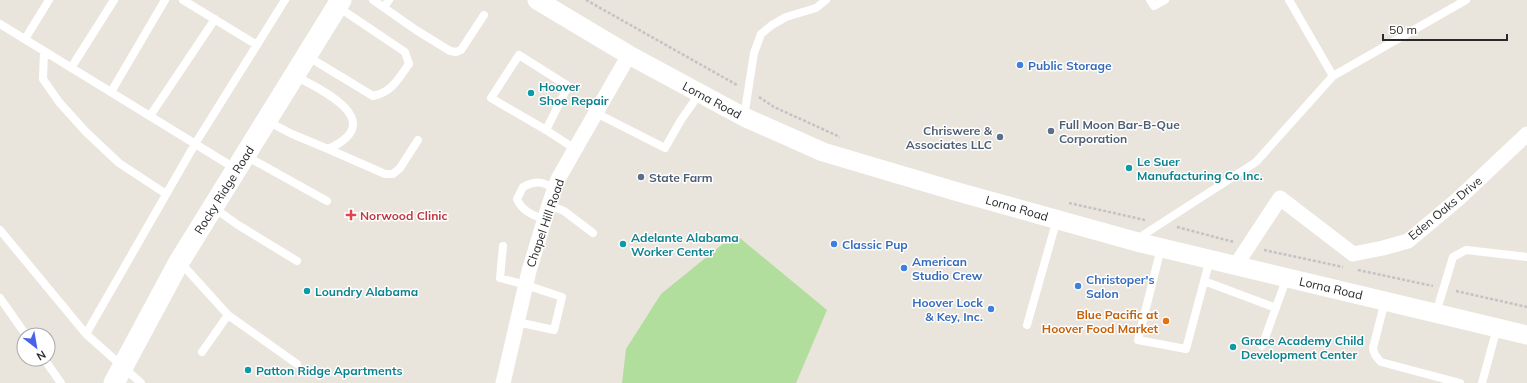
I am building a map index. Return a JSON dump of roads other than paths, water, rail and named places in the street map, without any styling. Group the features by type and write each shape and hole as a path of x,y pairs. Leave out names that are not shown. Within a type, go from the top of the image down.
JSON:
{"main road":[{"name":"Rocky Ridge Road","path":"118,374 179,262 339,3"}],"street":[{"name":"Lorna Road","path":"537,0 629,55 744,118 823,152 1161,248 1527,334"},
{"name":"Chapel Hill Road","path":"503,383 526,284 546,212 558,179 629,55"},
{"name":"Eden Oaks Drive","path":"1236,265 1280,198 1353,254 1408,241 1457,200 1527,134"}],"lane":[{"path":"25,39 49,0"},
{"path":"71,68 114,0"},
{"path":"111,92 165,0"},
{"path":"183,0 257,45"},
{"path":"86,334 195,144 285,0"},
{"path":"373,0 416,30 450,51 456,52 461,50 484,15"},
{"path":"384,7 389,0"},
{"path":"744,118 754,53 761,34 772,25 786,17 816,8 826,0"},
{"path":"1152,3 1165,0"},
{"path":"1289,0 1333,76"},
{"path":"1135,241 1256,162 1333,76 1466,0"},
{"path":"307,56 373,96 390,90 408,64 405,52 339,3"},
{"path":"150,116 215,19"},
{"path":"0,24 195,144 241,162 327,201"},
{"path":"44,51 43,79 59,102 86,132 119,163 166,194"},
{"path":"546,130 568,86 519,55 490,98 546,130 575,149"},
{"path":"294,76 319,88 340,103 352,116 354,126 350,134 341,143 328,149"},
{"path":"596,113 664,148 700,93"},
{"path":"267,121 292,134 385,174 393,174 400,168 418,140"},
{"path":"555,188 542,182 531,183 523,187 517,198 519,203 527,212 564,210 593,233"},
{"path":"213,208 297,261"},
{"path":"1027,325 1057,219"},
{"path":"0,230 118,374 141,383"},
{"path":"503,246 500,278 526,284 562,297 554,330 517,322"},
{"path":"1161,248 1138,340 1186,349 1210,259"},
{"path":"1436,313 1453,257 1466,250 1527,257"},
{"path":"179,262 228,315 297,364"},
{"path":"1262,346 1287,278"},
{"path":"1204,281 1276,308"},
{"path":"0,298 20,327"},
{"path":"1385,301 1373,348 1373,351 1381,362 1460,383"},
{"path":"202,352 228,315"},
{"path":"1482,383 1497,327"},
{"path":"49,367 58,382"}],"place":[{"name":"Public Storage","path":"1020,65"},
{"name":"Hoover Shoe Repair","path":"531,93"},
{"name":"Full Moon Bar-B-Que Corporation","path":"1051,131"},
{"name":"Chriswere & Associates LLC","path":"1000,137"},
{"name":"Le Suer Manufacturing Co Inc.","path":"1129,168"},
{"name":"State Farm","path":"641,177"},
{"name":"Norwood Clinic","path":"351,215"},
{"name":"Adelante Alabama Worker Center","path":"623,244"},
{"name":"Classic Pup","path":"834,244"},
{"name":"American Studio Crew","path":"904,268"},
{"name":"Christoper's Salon","path":"1078,286"},
{"name":"Loundry Alabama","path":"307,291"},
{"name":"Hoover Lock & Key, Inc.","path":"991,309"},
{"name":"Blue Pacific at Hoover Food Market","path":"1166,321"},
{"name":"Grace Academy Child Development Center","path":"1233,347"},
{"name":"Patton Ridge Apartments","path":"248,370"}]}
